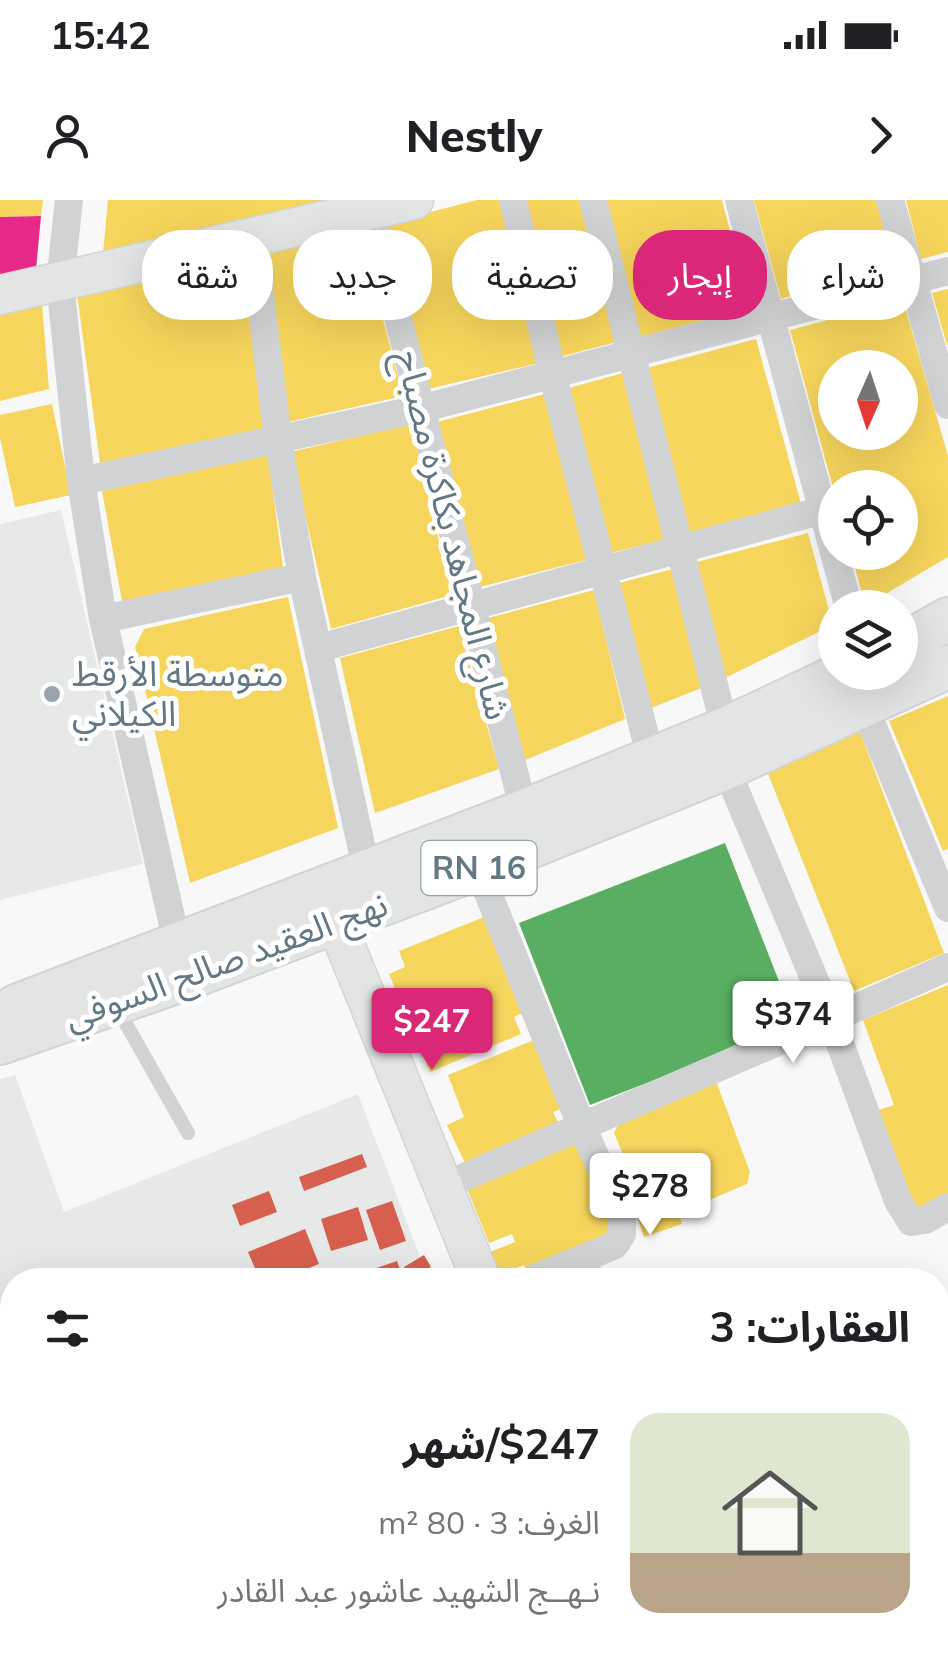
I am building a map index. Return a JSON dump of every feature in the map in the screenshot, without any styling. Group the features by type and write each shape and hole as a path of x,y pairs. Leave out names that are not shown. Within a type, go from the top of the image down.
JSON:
{"main road":[{"path":"918,636 948,619"},
{"name":"نهج العقيد صالح السوفي","path":"918,674 948,667"},
{"name":"نهج العقيد صالح السوفي","path":"0,1012 178,947 478,868 850,690"},
{"name":"نهج العقيد صالح السوفي","path":"0,1043 114,1003 329,906 367,872 651,760 726,748"}],"street":[{"path":"69,200 60,283 81,481 103,619 178,947"},
{"path":"273,232 369,205 414,200"},
{"path":"513,200 553,376 651,760"},
{"path":"593,200 726,748 904,1212 911,1222 925,1220 948,1207"},
{"path":"739,200 818,492"},
{"path":"890,200 898,230"},
{"name":"شارع المجاهد بكاكرة مصباح","path":"369,205 524,811"},
{"path":"0,295 142,264"},
{"path":"920,279 948,271"},
{"path":"920,308 948,404"},
{"path":"81,481 420,408 787,314"},
{"path":"263,320 278,439 302,577 367,872"},
{"path":"319,648 818,511"},
{"path":"103,619 302,577"},
{"path":"855,690 940,865 948,908"},
{"path":"478,868 622,1217 622,1234 615,1245 562,1268"},
{"path":"329,906 475,1268"},
{"path":"441,1187 948,967"}],"lane":[{"path":"114,1003 188,1134"}],"shaded area":[{"name":"متوسطة الأرقط الكيلاني","path":"61,510 143,864 0,900 0,524"},
{"path":"15,1075 64,1212 358,1094 424,1268 0,1268 0,1079"}],"building: سكن":[{"path":"0,200 43,200 41,216 0,217"},
{"path":"108,200 340,200 208,230 142,230 142,245 103,254"},
{"path":"477,200 503,200 510,230 452,230 452,320 530,320 539,363 428,389 411,320 432,320 432,230 390,230 388,223"},
{"path":"521,200 581,200 589,230 528,230"},
{"path":"601,200 722,200 730,230 633,230 633,320 704,320 636,338 613,247 613,230 609,230"},
{"path":"754,200 876,200 884,230 787,230 787,297 781,299 767,248 767,230 762,230"},
{"path":"906,200 948,200 948,252 921,259 920,230 914,230"},
{"path":"293,247 293,320 383,320 403,396 288,422 273,307 273,252"},
{"path":"142,280 142,320 252,320 264,428 100,463 77,294"},
{"path":"948,289 948,345 947,345 932,293"},
{"path":"42,304 49,389 0,401 0,314"},
{"path":"550,320 611,320 617,342 559,357"},
{"path":"828,320 909,320 917,350 818,350 818,433 790,330"},
{"path":"756,339 801,504 686,534 643,369"},
{"path":"918,352 948,456 948,557 892,590 861,590 856,570 918,570 918,470 828,470 823,450 918,450"},
{"path":"623,373 666,539 607,554 565,389"},
{"path":"545,394 586,560 480,587 437,422"},
{"path":"52,404 71,495 15,507 0,438 0,415"},
{"path":"411,424 452,595 331,629 291,452"},
{"path":"268,455 283,567 122,601 102,491"},
{"path":"808,533 823,590 818,590 818,632 723,679 693,563"},
{"path":"673,569 704,687 646,710 615,584"},
{"path":"594,590 625,719 525,760 488,618"},
{"path":"288,597 338,828 190,883 135,647 144,629"},
{"path":"459,626 499,769 375,813 340,658"},
{"path":"948,696 948,849 943,851 889,721"},
{"path":"860,732 944,953 854,991 767,771"},
{"path":"685,877 702,925 680,932 663,884"},
{"path":"489,915 527,1011 514,1017 521,1034 430,1072 389,974 405,967 399,951"},
{"path":"705,945 723,991 608,1037 589,991"},
{"path":"766,979 784,1022 714,1053 695,1009"},
{"path":"948,985 948,1199 909,1218 873,1112 894,1105 863,1020"},
{"path":"539,1038 566,1107 553,1112 559,1124 467,1167 447,1125 464,1117 448,1075"},
{"path":"714,1076 750,1172 747,1184 679,1213 682,1224 644,1237 633,1204 643,1201 614,1133 622,1116"},
{"path":"577,1135 620,1243 558,1268 490,1268 485,1254 515,1242 512,1234 489,1243 466,1186"},
{"path":"597,1259 601,1268 575,1268"}],"building: متاجر":[{"path":"362,1154 367,1167 304,1191 299,1177"},
{"path":"269,1191 277,1212 240,1226 232,1205"},
{"path":"392,1201 406,1241 380,1250 366,1210"},
{"path":"358,1207 368,1240 331,1251 321,1219"},
{"path":"305,1229 319,1264 309,1268 255,1268 248,1252"},
{"path":"424,1255 431,1267 405,1268"},
{"path":"397,1261 399,1268 376,1268"}],"building: صحة":[{"path":"41,216 36,270 0,276 0,217"}],"building: مرافق عامة":[{"path":"725,843 796,1025 590,1105 519,923"}],"place":[{"name":"متوسطة الأرقط الكيلاني","path":"52,694"}]}
